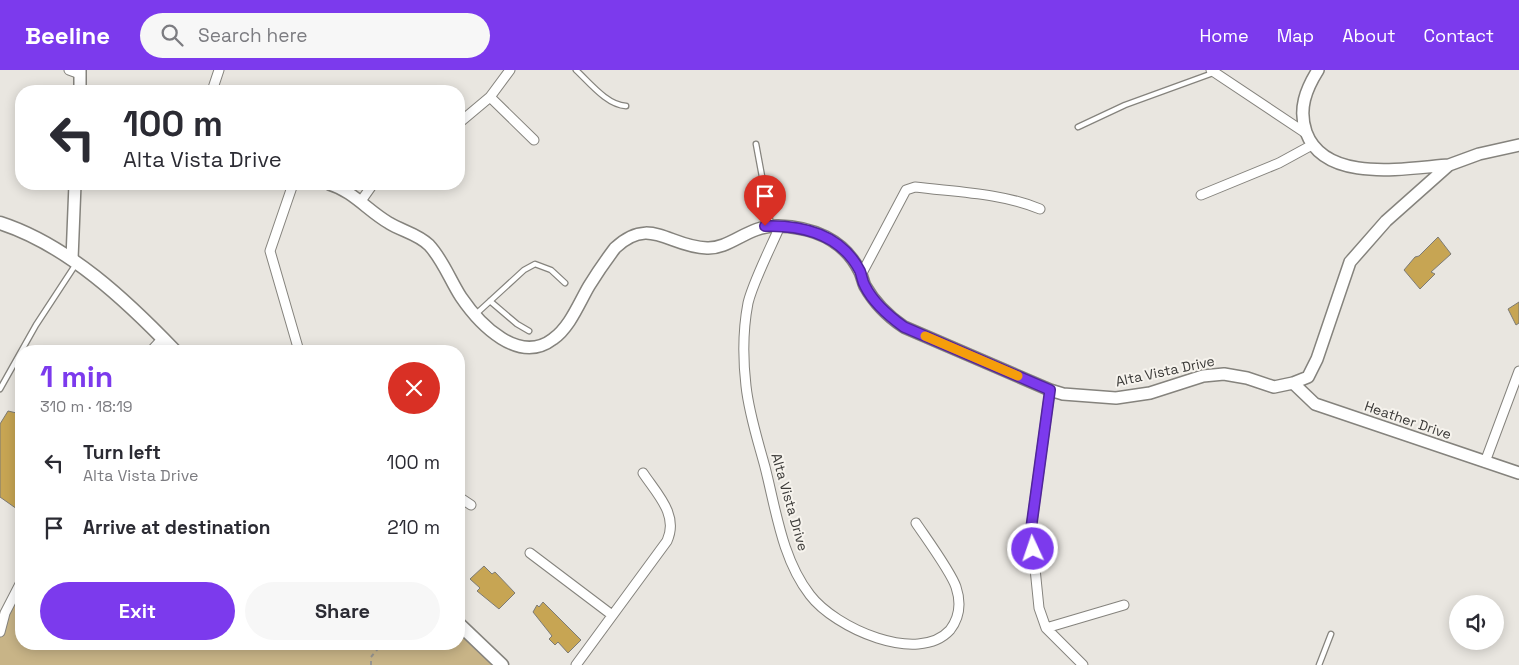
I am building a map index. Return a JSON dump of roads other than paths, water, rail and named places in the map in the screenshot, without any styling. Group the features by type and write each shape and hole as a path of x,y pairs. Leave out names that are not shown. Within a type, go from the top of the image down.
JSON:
{"main road":[{"path":"0,223 41,241 74,261 169,345"},
{"path":"465,630 502,665"}],"street":[{"path":"69,70 80,72 80,85"},
{"path":"214,85 219,70"},
{"path":"465,118 490,97 510,70"},
{"path":"1318,70 1307,90 1302,107 1302,118 1312,145 1328,159 1360,168 1449,165 1479,154 1519,145"},
{"path":"1212,71 1307,134"},
{"path":"490,97 534,140"},
{"path":"1201,194 1279,163 1312,145"},
{"path":"1293,383 1308,377 1317,359 1350,262 1386,221 1449,165"},
{"path":"861,275 906,190 915,187 976,195 1025,202 1040,209"},
{"path":"74,261 75,190"},
{"path":"291,190 270,251 297,345"},
{"name":"Alta Vista Drive","path":"341,190 361,200 372,212 391,224 409,232 428,245 474,314 500,337 515,346 532,349 544,345 562,332 614,248 622,240 638,233 658,232 690,246 708,248 726,244 743,233 775,226 816,231 837,243 848,254 861,275 865,286 890,317 904,327 1063,394 1116,398 1150,393 1203,376 1224,374 1247,378 1274,387 1293,383"},
{"path":"361,200 368,190"},
{"name":"Alta Vista Drive","path":"775,226 748,302 744,357 750,412 788,554 810,595 850,630 903,648 924,648 945,637 957,621 959,603 956,586 916,523"},
{"path":"156,345 163,338"},
{"path":"1485,462 1519,371"},
{"name":"Heather Drive","path":"1293,383 1315,404 1519,473"},
{"path":"1050,390 1031,529 1039,608 1046,628 1083,665"},
{"path":"576,665 672,532 672,521 669,512 643,473"},
{"path":"465,501 471,505"},
{"path":"530,553 612,614"},
{"path":"0,632 5,614 15,594"},
{"path":"1046,628 1124,605"}],"lane":[{"path":"576,70 608,100 618,106 626,106"},
{"path":"1078,127 1125,105 1212,71"},
{"path":"756,144 775,226"},
{"path":"25,345 74,261"},
{"path":"474,314 524,270 534,264 551,270 564,283"},
{"path":"490,301 517,324 529,331"},
{"path":"0,388 15,362"},
{"path":"1319,665 1331,634"}]}
